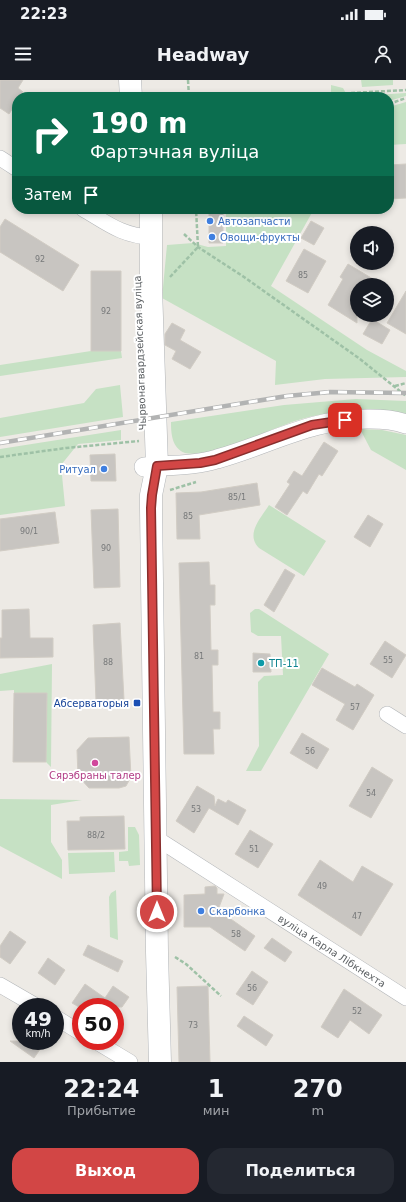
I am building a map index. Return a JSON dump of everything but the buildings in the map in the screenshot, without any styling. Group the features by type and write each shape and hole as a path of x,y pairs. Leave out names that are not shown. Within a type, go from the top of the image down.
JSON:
{"main road":[{"path":"130,80 131,92"},
{"path":"144,80 145,92"},
{"name":"Чырвонагвардзейская вуліца","path":"138,214 144,237 152,495 157,952 160,1062"},
{"name":"Чырвонагвардзейская вуліца","path":"150,214 144,237 136,288 143,441 151,467"}],"street":[{"path":"0,158 12,166"},
{"path":"92,214 118,230 144,237"},
{"path":"151,467 200,463 215,460 293,431 333,421 356,418 382,419 406,424"},
{"path":"387,714 406,726"},
{"name":"вуліца Карла Лібкнехта","path":"156,838 406,998"},
{"path":"0,985 22,998"},
{"path":"110,1050 130,1062"}],"path":[{"path":"188,80 189,92"},
{"path":"369,92 406,90"},
{"path":"394,102 406,98"},
{"path":"168,279 198,247 196,214"},
{"path":"184,234 198,247 244,277 354,355 406,396"},
{"path":"394,387 406,383"},
{"path":"0,457 66,448 143,441"},
{"path":"157,952 171,956 186,964 221,996"}],"green space":[{"path":"361,80 393,80 393,85 362,87"},
{"path":"331,85 343,88 345,92 331,92"},
{"path":"406,93 406,96 394,100 394,94"},
{"path":"406,102 406,144 394,145 394,106"},
{"path":"226,214 311,214 271,286 367,350 406,371 406,377 325,379 275,385 276,361 162,298 167,245 193,243 208,247 226,246"},
{"path":"91,351 121,351 122,358 0,376 0,365"},
{"path":"120,385 123,417 0,437 0,418 84,403 96,389"},
{"path":"356,399 406,401 406,414 379,410 350,410 322,414 295,421 223,448 195,454 185,453 177,448 171,431 171,422 284,405"},
{"path":"360,429 382,430 406,435 406,470 371,450"},
{"path":"121,430 121,440 78,444 61,465 65,506 0,515 0,449"},
{"path":"269,505 326,541 304,576 259,548 255,543 254,532 256,526"},
{"path":"255,609 259,609 329,654 261,771 246,771 259,746 258,682 264,676 283,675 281,636 258,636 251,632 250,613"},
{"path":"52,664 51,767 46,762 47,693 14,693 14,690 0,691 0,674"},
{"path":"0,799 82,800 51,805 51,842 62,860 62,879 0,846"},
{"path":"128,827 135,827 139,835 140,865 129,866 128,861 119,861 119,852 128,851"},
{"path":"114,852 115,872 69,874 68,853"},
{"path":"116,890 118,940 110,937 109,897 111,893"}],"railway":[{"path":"0,443 287,396 330,392 406,393"}],"place":[{"name":"Автозапчасти","path":"210,221"},
{"name":"Овощи-фрукты","path":"212,237"},
{"name":"Ритуал","path":"104,469"},
{"name":"ТП-11","path":"261,663"},
{"name":"Абсерваторыя","path":"137,703"},
{"name":"Сярэбраны талер","path":"95,763"},
{"name":"Скарбонка","path":"201,911"}],"route":[{"path":"157,912 151,508 157,466 171,466 215,460 312,425 345,420"}]}
